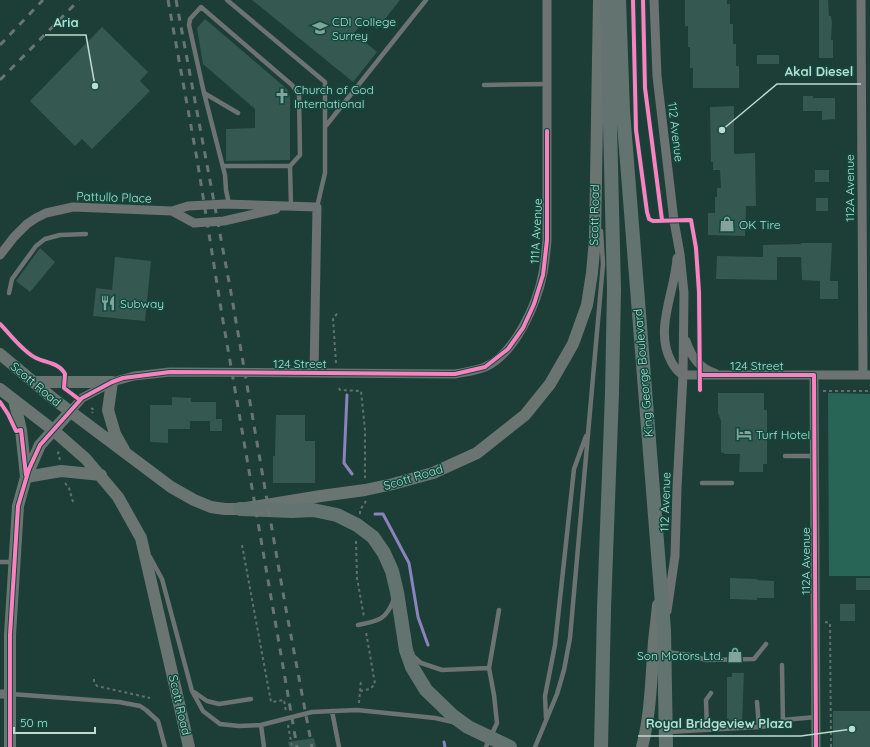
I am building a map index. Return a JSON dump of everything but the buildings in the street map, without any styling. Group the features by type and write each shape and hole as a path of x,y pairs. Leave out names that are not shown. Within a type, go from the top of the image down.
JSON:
{"main road":[{"name":"Scott Road","path":"0,354 70,412 171,487 194,500 218,508 240,509 365,490 433,473 477,453 525,415 550,384 573,344 586,305 592,273 595,239 599,0"},
{"name":"King George Boulevard","path":"602,747 601,724 614,290 607,0"},
{"name":"King George Boulevard","path":"619,0 623,111 664,630 666,747"},
{"path":"34,382 112,382 108,410 115,434 126,454"},
{"name":"Scott Road","path":"0,389 53,430 86,459 118,497 141,538 189,747"},
{"path":"14,400 20,430 26,477"},
{"path":"10,747 5,694 18,506 26,477 40,445 70,412"},
{"path":"26,477 61,472 101,476"},
{"path":"240,509 292,511 313,510 337,515 357,525 373,537 384,553 392,571 397,592 406,650 412,667 426,690 453,716 491,744 510,747"},
{"path":"642,747 647,725 660,587"}],"street":[{"name":"111A Avenue","path":"523,328 534,304 543,275 546,252 547,0"},
{"name":"112 Avenue","path":"654,0 657,76 683,279 684,332 675,556 664,630"},
{"name":"112A Avenue","path":"861,0 865,72 866,375"},
{"name":"Pattullo Place","path":"0,255 27,224 36,218 61,210 73,208 172,211 188,206 229,204 317,207"},
{"name":"Pattullo Place","path":"172,211 194,223 224,221 289,206"},
{"path":"314,373 317,207"},
{"name":"112 Avenue","path":"678,243 675,273 664,336 669,358 677,370 683,375"},
{"name":"124 Street","path":"70,412 82,398 112,382 134,376 170,372 455,374 485,367 497,359 508,349 523,328"},
{"path":"684,332 695,361 708,370 724,374"},
{"name":"124 Street","path":"683,375 866,375"},
{"name":"112A Avenue","path":"814,375 816,747"}],"lane":[{"path":"227,0 325,82 324,173 317,207"},
{"path":"325,127 426,0"},
{"path":"229,204 223,166 204,93 189,25 190,19 201,7 292,85 299,95 300,155 290,166 289,206"},
{"path":"484,85 547,84"},
{"path":"204,93 238,113"},
{"path":"535,747 557,694 564,670 570,638 603,264 596,156"},
{"path":"223,166 290,166"},
{"path":"9,293 12,279 36,246 46,239 60,235 86,234"},
{"path":"546,720 545,696 555,645 574,469 589,428"},
{"path":"785,456 814,456"},
{"path":"702,483 732,483"},
{"path":"141,538 162,579 192,691 203,711 220,724 239,726 261,725 312,712 357,710 435,718 468,727"},
{"path":"0,562 14,562"},
{"path":"358,625 378,621 384,618 390,610 397,592"},
{"path":"491,744 497,723 489,668 499,610"},
{"path":"665,652 691,655 706,660 754,659 766,644"},
{"path":"406,650 421,663 442,670 489,668"},
{"path":"666,732 783,725 782,665"},
{"path":"192,691 207,701 219,704 251,698"},
{"path":"707,729 706,700 711,693"},
{"path":"5,694 119,702 140,706 158,720 165,747"},
{"path":"757,702 759,727"},
{"path":"332,710 338,747"},
{"path":"783,720 816,717"},
{"path":"261,725 264,747"}],"path":[{"path":"336,363 333,318 338,313"},
{"path":"338,388 340,390 361,391 365,430 365,478"},
{"path":"821,391 870,391"},
{"path":"91,408 94,410 92,413"},
{"path":"58,453 61,449"},
{"path":"56,450 61,464"},
{"path":"62,478 69,488 74,502"},
{"path":"360,515 360,510 366,501"},
{"path":"354,537 357,542 357,578 364,617"},
{"path":"242,545 270,702 284,700 292,747"},
{"path":"825,622 830,623 831,747"},
{"path":"360,691 370,689 375,684 366,632"},
{"path":"94,679 97,686 150,698"},
{"path":"359,704 361,680"}],"green space":[{"path":"828,393 870,394 870,576 829,576"}],"waterway":[{"path":"347,395 344,463 352,474"},
{"path":"375,514 383,514 409,563 418,617 428,645"},
{"path":"444,742 445,747"}],"railway":[{"path":"0,45 43,0"},
{"path":"0,80 79,0"},
{"path":"168,0 197,159 222,315 297,747"},
{"path":"176,0 230,287 285,604 312,747"}],"cycle path":[{"path":"633,0 636,130 647,212 649,219 653,221 691,220 696,248 699,292 700,390"},
{"path":"643,0 645,88 662,220"},
{"path":"10,747 10,635 18,506 29,469 40,445 82,398 112,382 123,378 170,372 455,374 485,367 508,349 523,328 534,304 543,275 547,240 547,131"},
{"path":"0,324 31,355 40,360 56,365 63,370 65,374 64,388 80,400"},
{"path":"700,375 814,375 816,747"},
{"path":"0,402 8,414 16,431 21,430 26,475"}],"place":[{"name":"CDI College Surrey","path":"320,28"},
{"name":"Aria","path":"95,86"},
{"name":"Church of God International","path":"282,96"},
{"name":"Akal Diesel","path":"722,130"},
{"name":"OK Tire","path":"727,224"},
{"name":"Subway","path":"108,303"},
{"name":"Turf Hotel","path":"744,434"},
{"name":"Son Motors Ltd.","path":"735,655"},
{"name":"Royal Bridgeview Plaza","path":"852,729"}]}
